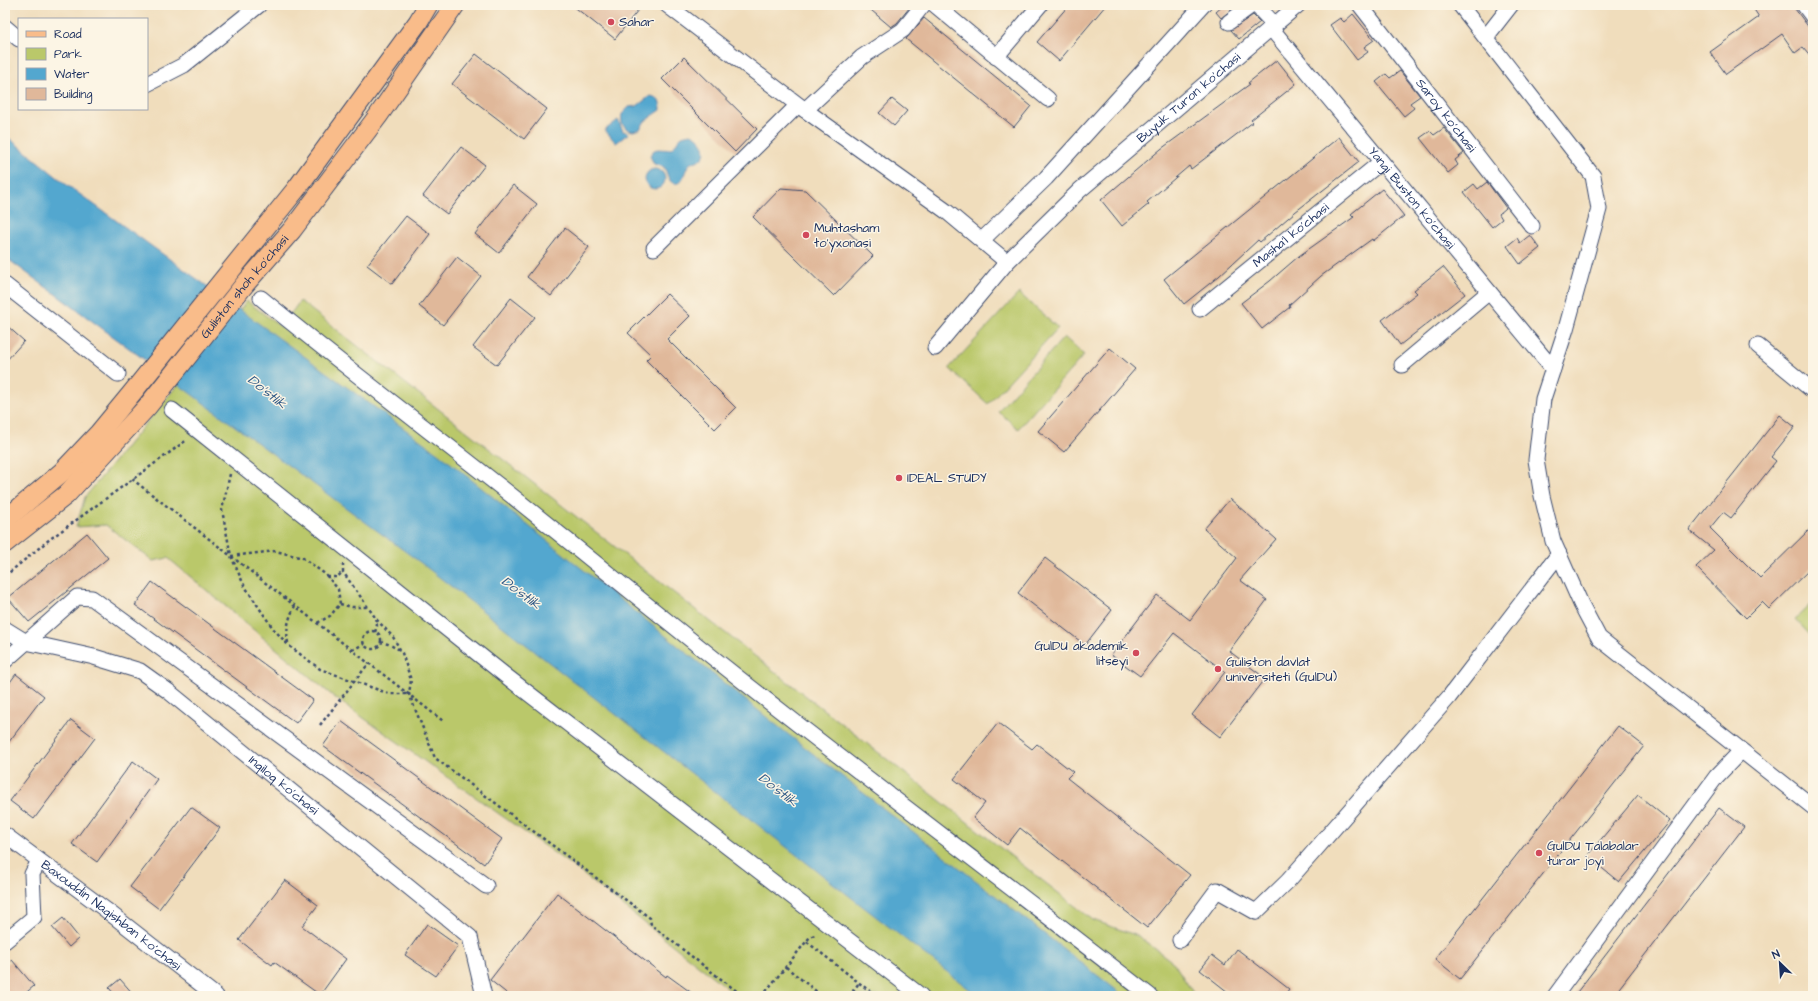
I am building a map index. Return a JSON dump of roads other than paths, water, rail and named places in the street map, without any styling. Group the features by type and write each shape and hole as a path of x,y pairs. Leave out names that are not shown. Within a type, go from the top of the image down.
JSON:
{"main road":[{"name":"Guliston shoh ko'chasi","path":"5,543 66,495 147,407 238,279 297,188 418,22 428,5"},
{"name":"Guliston shoh ko'chasi","path":"5,520 62,472 99,433 132,393 238,279 292,230 368,129 455,5"}],"street":[{"path":"148,83 184,65 259,5"},
{"path":"667,5 801,108 946,211 1007,262"},
{"path":"654,248 801,108 862,57 903,30 923,5"},
{"path":"996,57 1040,5"},
{"path":"982,240 1046,178 1203,5"},
{"path":"1229,22 1252,5"},
{"name":"Yangi Buston ko'chasi","path":"1256,5 1381,162 1552,369"},
{"name":"Buyuk Turon ko'chasi","path":"935,348 1007,262 1080,190 1298,5"},
{"name":"Saroy ko'chasi","path":"1360,5 1532,226"},
{"path":"1460,5 1593,176 1599,210 1566,329 1543,399 1536,460 1542,496 1553,541 1581,604 1599,638 1813,807"},
{"path":"1486,38 1511,5"},
{"path":"1804,5 1813,17"},
{"path":"943,8 996,57 1048,99"},
{"path":"5,27 18,38"},
{"name":"Masha'l ko'chasi","path":"1200,309 1381,162"},
{"path":"5,285 118,374"},
{"path":"1402,365 1489,292"},
{"path":"261,298 332,356 501,488 778,709 1150,996"},
{"path":"1758,346 1813,391"},
{"path":"172,410 506,676 921,996"},
{"path":"1180,940 1217,890 1256,912 1288,881 1449,697 1559,554"},
{"path":"5,661 77,597 92,598 486,886"},
{"name":"Inqiloq ko'chasi","path":"5,629 26,642 94,657 140,671 168,691 470,937 484,996"},
{"path":"1555,996 1716,777 1741,751"},
{"name":"Baxouddin Naqishban ko'chasi","path":"5,835 216,996"},
{"path":"5,941 34,917 32,874 40,861"}],"water":[{"path":"650,96 655,97 658,100 661,110 645,121 640,129 633,131 627,129 621,120 622,114 629,107 637,106"},
{"path":"618,120 623,131 629,133 616,143 605,130"},
{"path":"690,134 697,137 703,144 705,152 704,156 701,159 689,164 681,181 673,183 671,182 664,167 654,164 650,156 656,149 672,148 682,136"},
{"name":"Do'stlik","path":"5,135 67,185 438,453 780,728 1124,996 978,996 421,563 5,257"},
{"path":"655,169 662,172 665,179 662,186 655,189 648,186 645,179 648,172"}],"place":[{"name":"Sahar","path":"611,22"},
{"name":"Muhtasham to'yxonasi","path":"806,235"},
{"name":"IDEAL STUDY","path":"899,478"},
{"name":"GulDU akademik litseyi","path":"1136,653"},
{"name":"Guliston davlat universiteti (GulDU)","path":"1218,669"},
{"name":"GulDU Talabalar turar joyi","path":"1539,853"}]}
